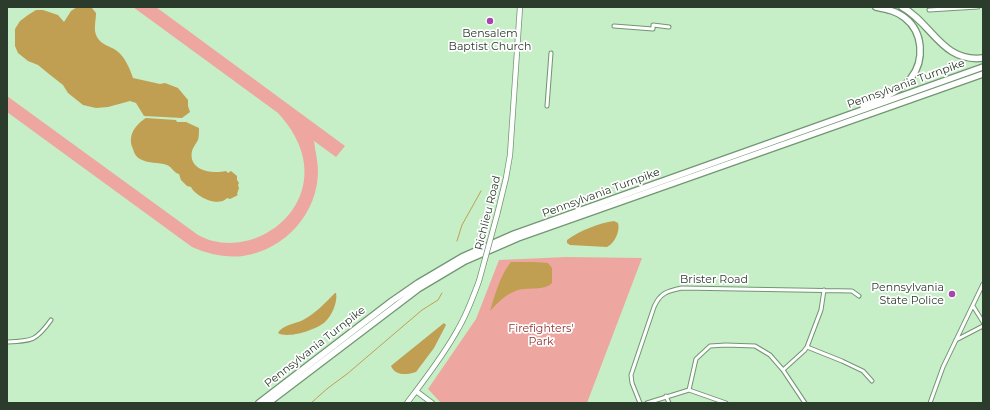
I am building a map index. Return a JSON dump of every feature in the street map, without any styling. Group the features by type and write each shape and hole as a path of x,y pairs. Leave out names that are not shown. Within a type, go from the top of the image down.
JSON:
{"highway":[{"path":"815,127 892,93 910,79 915,72 920,49 914,28 905,18 898,14 876,7"},
{"path":"902,7 914,16 945,48 953,53 970,58 983,58"},
{"name":"Pennsylvania Turnpike","path":"259,403 398,296 433,273 467,255 514,234 983,68"},
{"name":"Pennsylvania Turnpike","path":"268,403 408,296 438,277 478,255 518,238 983,74"}],"main road":[{"name":"Richlieu Road","path":"407,403 458,330 472,302 479,281 497,215 510,155 520,7"},
{"path":"416,391 432,403"}],"street":[{"path":"929,10 978,7"},
{"path":"614,26 653,29 653,24 669,27"},
{"path":"547,106 551,53"},
{"path":"930,403 939,377 983,284"},
{"name":"Brister Road","path":"640,403 632,383 631,375 654,307 658,298 664,293 682,288 824,290 852,291 859,296"},
{"path":"783,370 807,347 821,310 824,290"},
{"path":"973,306 983,322"},
{"path":"7,342 34,339 51,320"},
{"path":"956,340 983,326"},
{"path":"689,390 696,359 710,346 755,346 770,355 783,370 805,403"},
{"path":"807,347 863,371 872,381"},
{"path":"647,403 689,390 726,403"},
{"path":"666,396 668,403"}],"green space":[{"path":"133,7 156,7 345,146 336,157 314,141 318,171 312,201 305,215 285,238 258,252 243,256 217,255 192,247 7,112 7,96 198,235 207,239 230,243 247,241 264,235 278,225 290,213 299,199 304,182 303,157 291,130 278,113"},
{"name":"Firefighters' Park","path":"567,257 642,258 587,403 441,403 428,389 476,319 499,260"}],"shaded area":[{"path":"77,7 92,8 96,13 95,28 97,37 101,42 115,49 122,56 127,63 133,78 160,84 165,83 178,88 188,100 190,112 182,118 144,116 136,103 130,101 108,107 96,108 83,105 68,93 63,85 38,65 28,61 18,53 15,46 15,29 20,21 36,10 43,10 58,15 64,22 71,11"},
{"path":"146,118 176,120 177,122 186,122 199,128 198,140 192,151 194,163 202,170 214,172 226,171 228,173 231,171 237,176 239,183 238,195 218,202 207,200 197,194 191,187 187,186 181,180 179,174 169,166 147,162 137,157 131,144 132,135 135,127"},
{"path":"614,221 618,223 618,232 614,240 607,247 570,245 567,243 567,240 583,231"},
{"path":"511,262 548,263 552,268 552,283 545,287 518,290 502,299 490,311 501,279"},
{"path":"335,293 336,300 332,312 328,319 321,325 302,333 283,335 278,333 282,328 303,320 312,314"},
{"path":"444,323 446,325 434,348 416,372 402,374 395,372 391,366 392,365"}],"waterway":[{"path":"457,241 462,225 481,191"},
{"path":"311,403 422,310 438,300 442,293"}],"place":[{"name":"Bensalem Baptist Church","path":"490,21"},
{"name":"Pennsylvania State Police","path":"952,294"}]}
